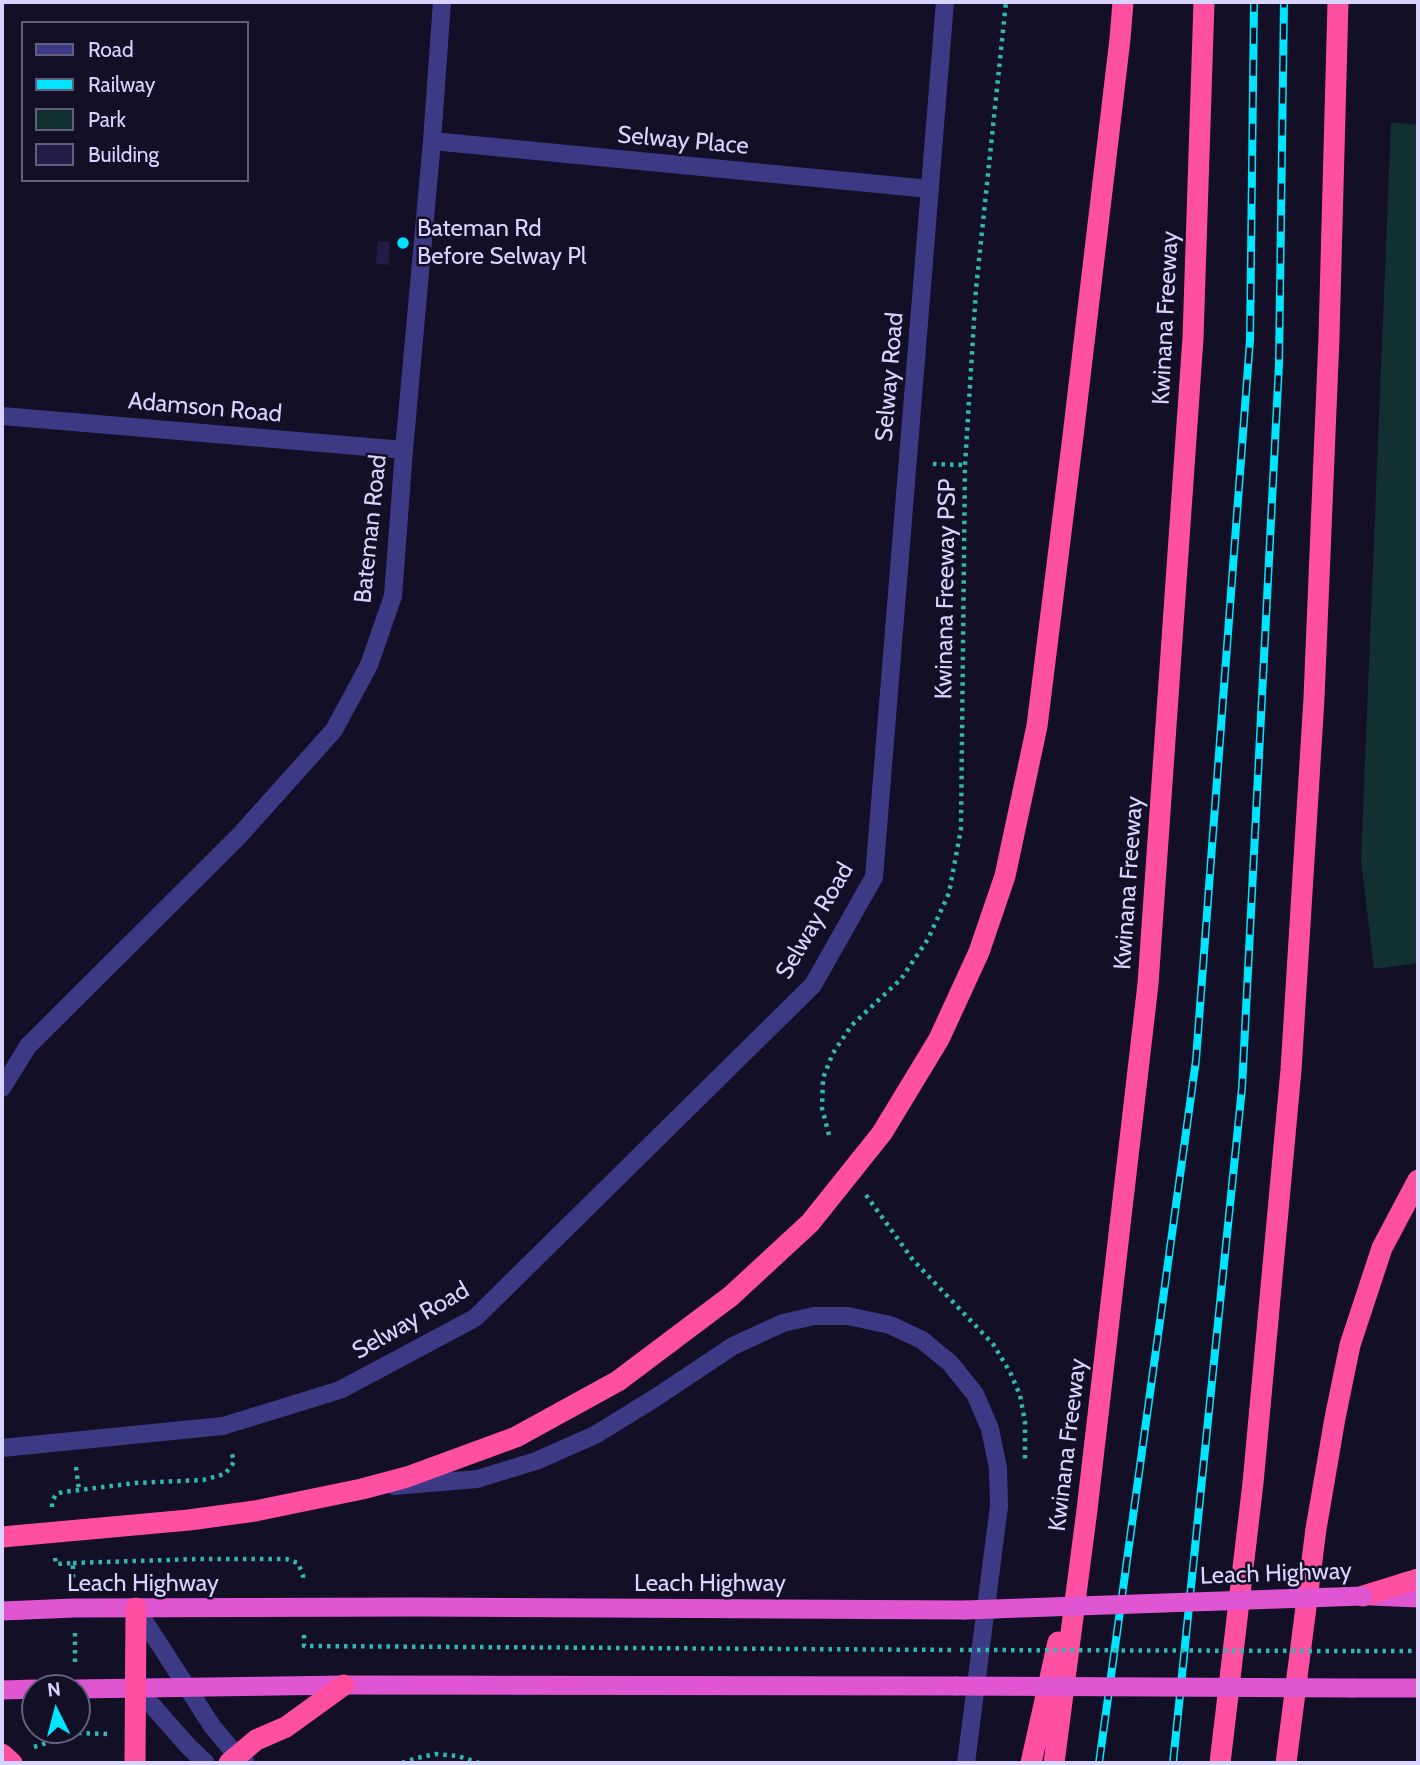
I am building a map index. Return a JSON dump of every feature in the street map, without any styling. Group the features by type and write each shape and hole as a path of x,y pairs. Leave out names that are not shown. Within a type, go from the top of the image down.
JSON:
{"highway":[{"path":"2,1537 189,1520 255,1511 407,1477 516,1437 618,1381 732,1296 810,1223 882,1133 939,1039 979,952 1005,876 1037,726 1118,64 1123,2"},
{"name":"Kwinana Freeway","path":"1054,1763 1087,1510 1148,984 1193,338 1204,2"},
{"path":"1220,1763 1253,1483 1293,1044 1314,698 1329,337 1338,2"},
{"path":"1286,1763 1316,1529 1350,1345 1382,1248 1418,1180"},
{"path":"1031,1763 1087,1510"},
{"path":"1363,1596 1418,1579"},
{"name":"Leach Highway","path":"2,1611 419,1607 965,1610 1363,1596 1418,1598"},
{"path":"135,1763 136,1608"},
{"path":"237,1761 257,1741 286,1727 344,1685"},
{"path":"91,1689 344,1685 1418,1688"},
{"path":"2,1689 21,1689"},
{"path":"2,1754 12,1763"}],"street":[{"name":"Bateman Road","path":"2,1088 28,1046 239,836 334,730 369,665 393,596 442,2"},
{"name":"Selway Road","path":"2,1448 223,1426 340,1390 475,1318 813,985 874,877 945,2"},
{"name":"Selway Place","path":"432,141 930,189"},
{"name":"Adamson Road","path":"2,416 404,450"},
{"path":"362,1489 477,1479 536,1461 595,1435 733,1346 783,1323 814,1316 848,1316 890,1325 922,1340 950,1363 975,1394 990,1429 998,1468 999,1506 966,1763"},
{"path":"136,1608 237,1761"},
{"path":"136,1687 206,1763"}],"path":[{"name":"Kwinana Freeway PSP","path":"829,1135 822,1108 823,1078 833,1053 852,1025 901,979 928,939 949,893 961,828 966,452 976,289 1006,2"},
{"path":"52,1510 56,1494 63,1492 135,1483 203,1480 225,1474 234,1462 223,1426"},
{"path":"54,1549 56,1564 286,1559 298,1563 303,1575"},
{"path":"73,1563 73,1580"},
{"path":"304,1637 304,1646 1418,1651"},
{"path":"91,1733 116,1734"},
{"path":"402,1763 436,1754 458,1756 479,1763"}],"green space":[{"path":"1391,122 1418,125 1418,963 1374,969 1361,860"}],"building":[{"path":"378,241 390,242 389,265 376,264"}],"railway":[{"path":"1099,1763 1196,1060 1250,340 1254,2"},
{"path":"1173,1763 1242,1088 1279,364 1284,2"}],"place":[{"name":"Bateman Rd Before Selway Pl","path":"403,243"}]}
